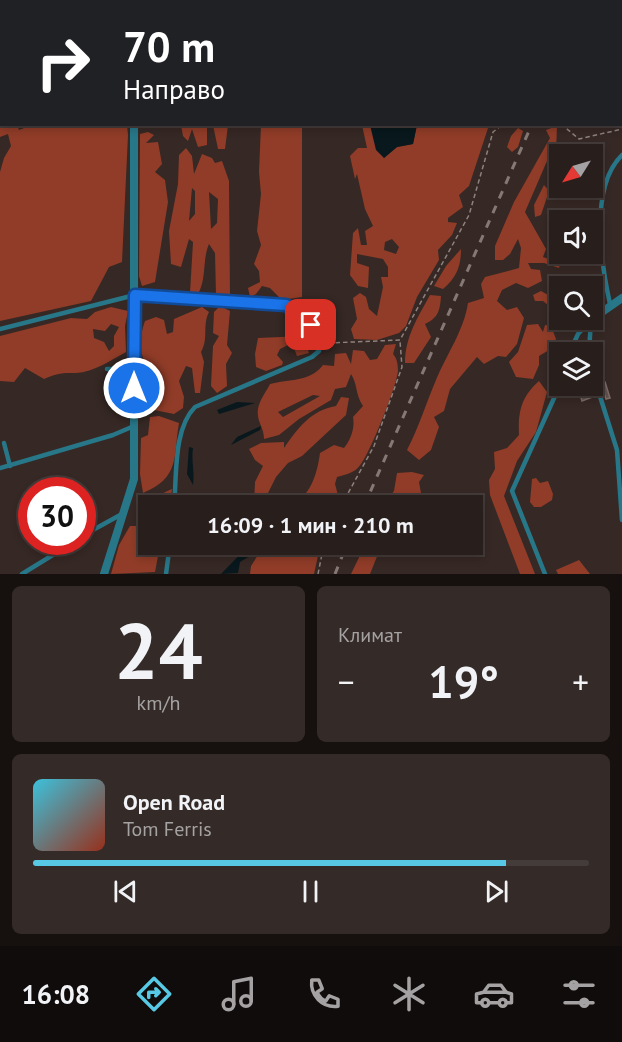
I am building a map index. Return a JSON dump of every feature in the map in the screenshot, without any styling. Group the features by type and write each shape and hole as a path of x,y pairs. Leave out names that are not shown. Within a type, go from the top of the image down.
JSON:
{"street":[{"path":"104,574 134,479 134,126"},
{"path":"603,310 622,298"}],"lane":[{"path":"610,304 601,245 604,189 613,164 622,155"},
{"path":"0,329 135,295 286,305 311,325 320,335 321,342 319,351 312,357 195,407 189,413 180,444 175,495"},
{"path":"107,369 134,369"},
{"path":"545,574 512,491 555,396"},
{"path":"600,396 616,450 622,520"},
{"path":"0,468 134,426"},
{"path":"4,442 10,466"},
{"path":"96,528 124,512"},
{"path":"22,574 53,555"},
{"path":"166,574 169,555"}],"path":[{"path":"346,495 374,446 402,367 400,340 469,214 493,132 500,126"},
{"path":"563,126 579,139 622,129"},
{"path":"321,342 349,344 400,340"},
{"path":"318,574 322,555"}],"shaded area":[{"path":"0,126 17,126 19,130 29,126 127,126 122,262 109,267 91,301 0,321 0,172 11,146 8,134 0,137"},
{"path":"181,126 207,126 207,145 198,147 192,129 188,141 183,136"},
{"path":"213,126 228,126 225,149 218,149"},
{"path":"261,126 302,126 302,297 282,300 270,288 262,286 256,294 250,297 248,288 260,282 259,271 254,264 261,245 257,231 261,194 259,172"},
{"path":"362,126 370,126 384,158 397,147 413,144 417,126 489,126 469,186 459,195 463,207 448,218 448,222 457,223 452,235 438,250 439,260 417,297 406,326 399,333 377,340 354,339 351,329 357,319 353,298 360,293 366,297 369,309 377,316 383,287 381,277 388,277 388,267 383,259 357,254 357,263 369,267 368,288 358,286 350,275 353,233 358,228 361,245 367,245 365,231 373,226 365,209 357,174 355,179 350,156 358,148 367,148","holes":["392,239 399,247 396,254 384,250 385,242"]},
{"path":"370,126 417,126 413,144 397,147 384,158 376,150"},
{"path":"557,126 556,144 549,144 549,159 525,212 546,249 543,257 549,259 549,264 560,264 559,268 544,263 528,263 531,269 540,270 542,281 528,288 516,283 502,290 497,301 507,310 517,307 524,318 517,344 506,357 498,356 484,364 477,357 450,389 444,411 434,417 439,427 431,450 419,460 407,450 459,332 468,303 484,298 481,284 485,277 519,268 521,248 518,239 510,254 503,260 495,260 495,246 514,202 550,138 546,130"},
{"path":"518,128 523,131 518,147 512,152 507,147 511,136"},
{"path":"148,132 154,135 146,143 158,142 162,164 155,172 165,180 168,202 155,282 142,286 139,276 140,134"},
{"path":"186,148 192,156 194,174 202,154 212,158 215,163 222,161 229,181 230,296 216,295 215,253 209,244 203,282 198,294 190,293 193,242 189,239 181,267 171,264 169,231 178,184 179,155","holes":["192,188 195,191 195,214 189,221","209,192 218,199 217,223 211,229"]},
{"path":"544,185 549,191 541,215 535,217 534,205"},
{"path":"461,249 459,267 451,281 443,289 434,286 446,266"},
{"path":"541,291 549,295 549,305 543,301 535,301 533,295"},
{"path":"430,295 441,296 438,313 425,324 431,337 414,363 405,363 407,344"},
{"path":"220,306 230,311 227,345 232,353 226,364 227,386 217,393 211,386 213,346 219,336 213,333 214,312"},
{"path":"111,307 128,311 125,326 126,352 83,372 60,374 44,379 25,368 14,382 0,381 0,336 71,318 87,319 95,312","holes":["111,324 119,327 114,336 114,346 109,351 104,342 94,338 93,329 105,331"]},
{"path":"202,307 209,312 205,342 201,352 204,362 200,393 195,393 192,368 186,366 179,381 184,397 183,408 174,414 149,409 143,412 142,403 151,399 145,385 150,371 146,366 141,347 145,321 156,317 164,320 167,334 173,332 174,319"},
{"path":"538,324 543,332 545,325 549,326 549,330 553,330 556,339 554,342 549,342 549,350 539,356 539,365 533,379 516,377 509,362 518,352 527,325"},
{"path":"303,336 309,353 297,356 292,343 280,349 277,355 283,362 282,365 266,371 256,367 255,354 258,338"},
{"path":"396,344 393,354 398,366 396,379 377,433 365,457 359,467 337,477 335,484 338,495 305,495 313,482 320,453 334,445 344,448 352,433 353,417 363,406 351,374 346,387 335,389 331,400 299,419 279,435 264,439 258,412 270,384 306,377 323,365 334,366 335,354 346,353 351,364 353,350 364,351 370,360 377,359 385,345","holes":["313,395 320,396 283,417 278,412"]},
{"path":"539,381 547,392 536,432 517,461 504,496 535,574 520,574 490,495 489,480 495,469 494,452 507,448 519,435 519,419 524,399"},
{"path":"341,397 349,398 346,415 302,456 288,463 276,477 267,495 254,495 255,482 263,466 255,460 249,449 261,443 284,442 284,448 312,416 336,406"},
{"path":"237,402 255,403 219,414 217,410"},
{"path":"159,416 179,423 175,457 173,466 163,480 143,493 140,474 141,438 148,435 150,417"},
{"path":"261,426 260,430 231,445 237,437"},
{"path":"189,447 193,448 193,485 187,474"},
{"path":"412,472 424,475 419,482 420,495 391,495 397,473"},
{"path":"536,478 540,483 548,481 553,494 552,500 541,507 534,507 530,502 532,479"},
{"path":"172,489 171,495 159,495"},
{"path":"130,526 138,526 138,555 159,555 155,572 111,574 119,545"},
{"path":"239,555 251,555 240,562 238,573 221,574"},
{"path":"258,555 318,555 314,574 250,574 251,566"},
{"path":"360,555 378,555 370,574 351,574"},
{"path":"579,560 590,574 558,574 556,570"}],"building":[{"path":"605,382 610,398 606,399 603,383"},
{"path":"580,396 595,396 582,401"}],"railway":[{"path":"369,495 531,126"},
{"path":"335,574 343,555"}],"route":[{"path":"134,388 135,295 286,305 311,325"}]}
